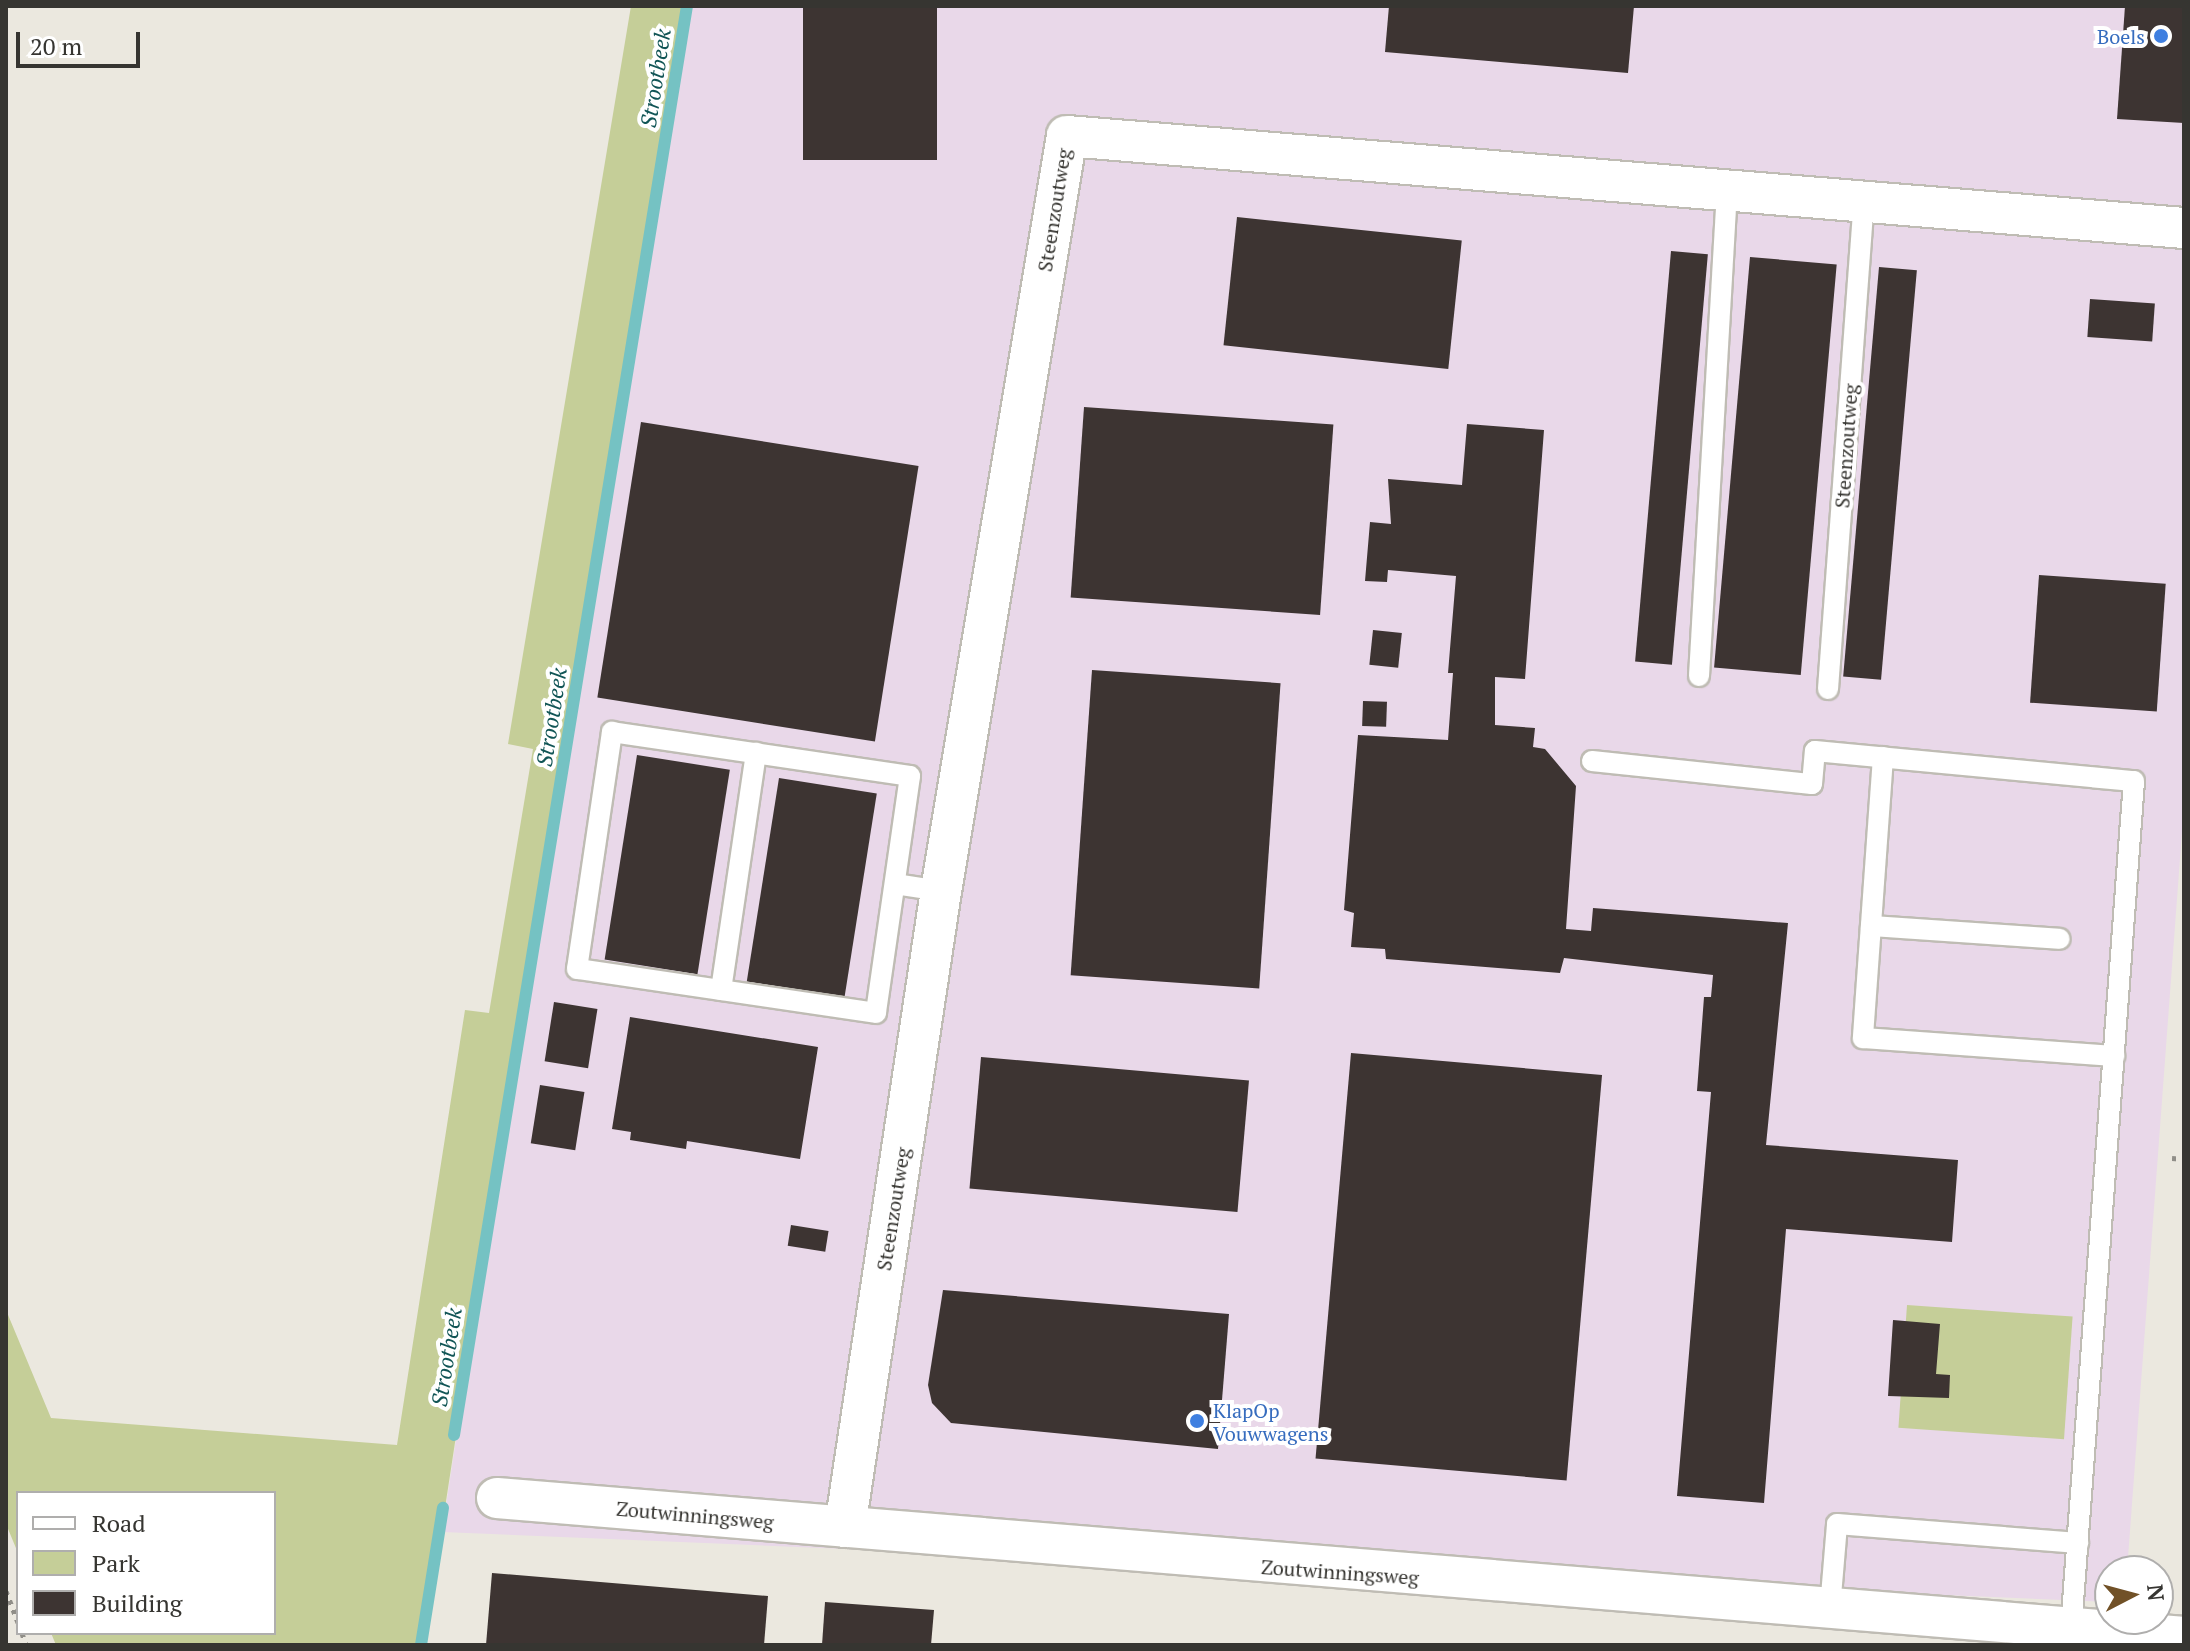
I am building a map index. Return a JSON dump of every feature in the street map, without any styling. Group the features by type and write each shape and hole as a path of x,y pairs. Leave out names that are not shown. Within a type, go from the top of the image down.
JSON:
{"street":[{"name":"Steenzoutweg","path":"845,1527 941,891 1067,136 2184,228"},
{"name":"Zoutwinningsweg","path":"497,1498 2184,1637"}],"lane":[{"path":"1699,676 1727,192"},
{"name":"Steenzoutweg","path":"1828,689 1864,204"},
{"path":"612,732 910,776 895,884 876,1013 577,969 612,732"},
{"path":"1592,761 1812,784 1815,751 2134,781 2071,1628"},
{"path":"721,990 756,753"},
{"path":"1883,757 1863,1038 2114,1056"},
{"path":"895,884 941,891"},
{"path":"1871,926 2060,939"},
{"path":"1830,1608 1837,1524 2078,1543"}],"path":[{"path":"2172,1158 2184,1159"},
{"path":"6,1591 16,1618"}],"shaded area":[{"path":"687,6 2184,6 2184,805 2128,1555 2094,1555 2094,1601 442,1532 563,737"}],"green space":[{"path":"631,6 687,6 563,737 424,1645 56,1645 52,1635 276,1635 276,1491 16,1491 16,1548 6,1524 6,1310 51,1418 397,1445 465,1010 489,1013 533,749 508,744"},
{"path":"1907,1305 2073,1317 2064,1439 1898,1428"}],"building":[{"path":"803,6 937,6 937,160 803,160"},
{"path":"1389,6 1634,6 1628,73 1385,52"},
{"path":"2125,6 2184,6 2184,123 2117,119"},
{"path":"1237,217 1462,241 1448,369 1224,345"},
{"path":"1671,251 1708,254 1672,665 1635,661"},
{"path":"1750,257 1837,265 1801,675 1714,667"},
{"path":"1879,267 1917,270 1881,680 1843,676"},
{"path":"2090,299 2155,304 2152,341 2087,337"},
{"path":"1084,407 1333,424 1320,615 1071,598"},
{"path":"641,422 919,466 875,742 597,698"},
{"path":"1467,424 1544,430 1525,679 1495,677 1495,725 1535,728 1533,747 1545,749 1576,786 1566,929 1591,931 1593,908 1788,923 1766,1145 1958,1160 1952,1242 1786,1229 1764,1503 1677,1496 1711,1092 1697,1091 1704,997 1711,997 1713,975 1564,958 1560,973 1386,959 1385,949 1351,947 1354,913 1344,910 1358,735 1448,740 1453,673 1448,673 1456,576 1388,570 1387,582 1365,581 1370,522 1391,524 1388,479 1462,485"},
{"path":"2039,575 2166,584 2157,712 2030,703"},
{"path":"1373,630 1402,633 1398,668 1369,665"},
{"path":"1092,670 1281,683 1259,988 1071,975"},
{"path":"1363,701 1387,702 1386,727 1362,726"},
{"path":"637,755 730,770 697,974 605,959"},
{"path":"779,778 877,793 845,997 747,981"},
{"path":"554,1002 597,1009 588,1068 545,1061"},
{"path":"630,1017 818,1047 800,1159 687,1141 686,1149 630,1140 631,1132 612,1129"},
{"path":"1351,1053 1602,1075 1567,1480 1316,1458"},
{"path":"981,1057 1249,1080 1237,1212 969,1188"},
{"path":"540,1085 584,1092 575,1150 531,1143"},
{"path":"791,1225 829,1231 825,1252 788,1246"},
{"path":"943,1290 1229,1314 1218,1449 951,1423 932,1403 928,1385"},
{"path":"1893,1320 1940,1324 1936,1374 1950,1375 1949,1398 1888,1396"},
{"path":"492,1573 768,1596 764,1645 486,1645"},
{"path":"825,1602 934,1610 931,1645 822,1645"}],"waterway":[{"name":"Strootbeek","path":"454,1435 687,6"},
{"name":"Strootbeek","path":"421,1645 443,1508"}],"place":[{"name":"Boels","path":"2161,36"},
{"name":"KlapOp Vouwwagens","path":"1197,1421"}]}
